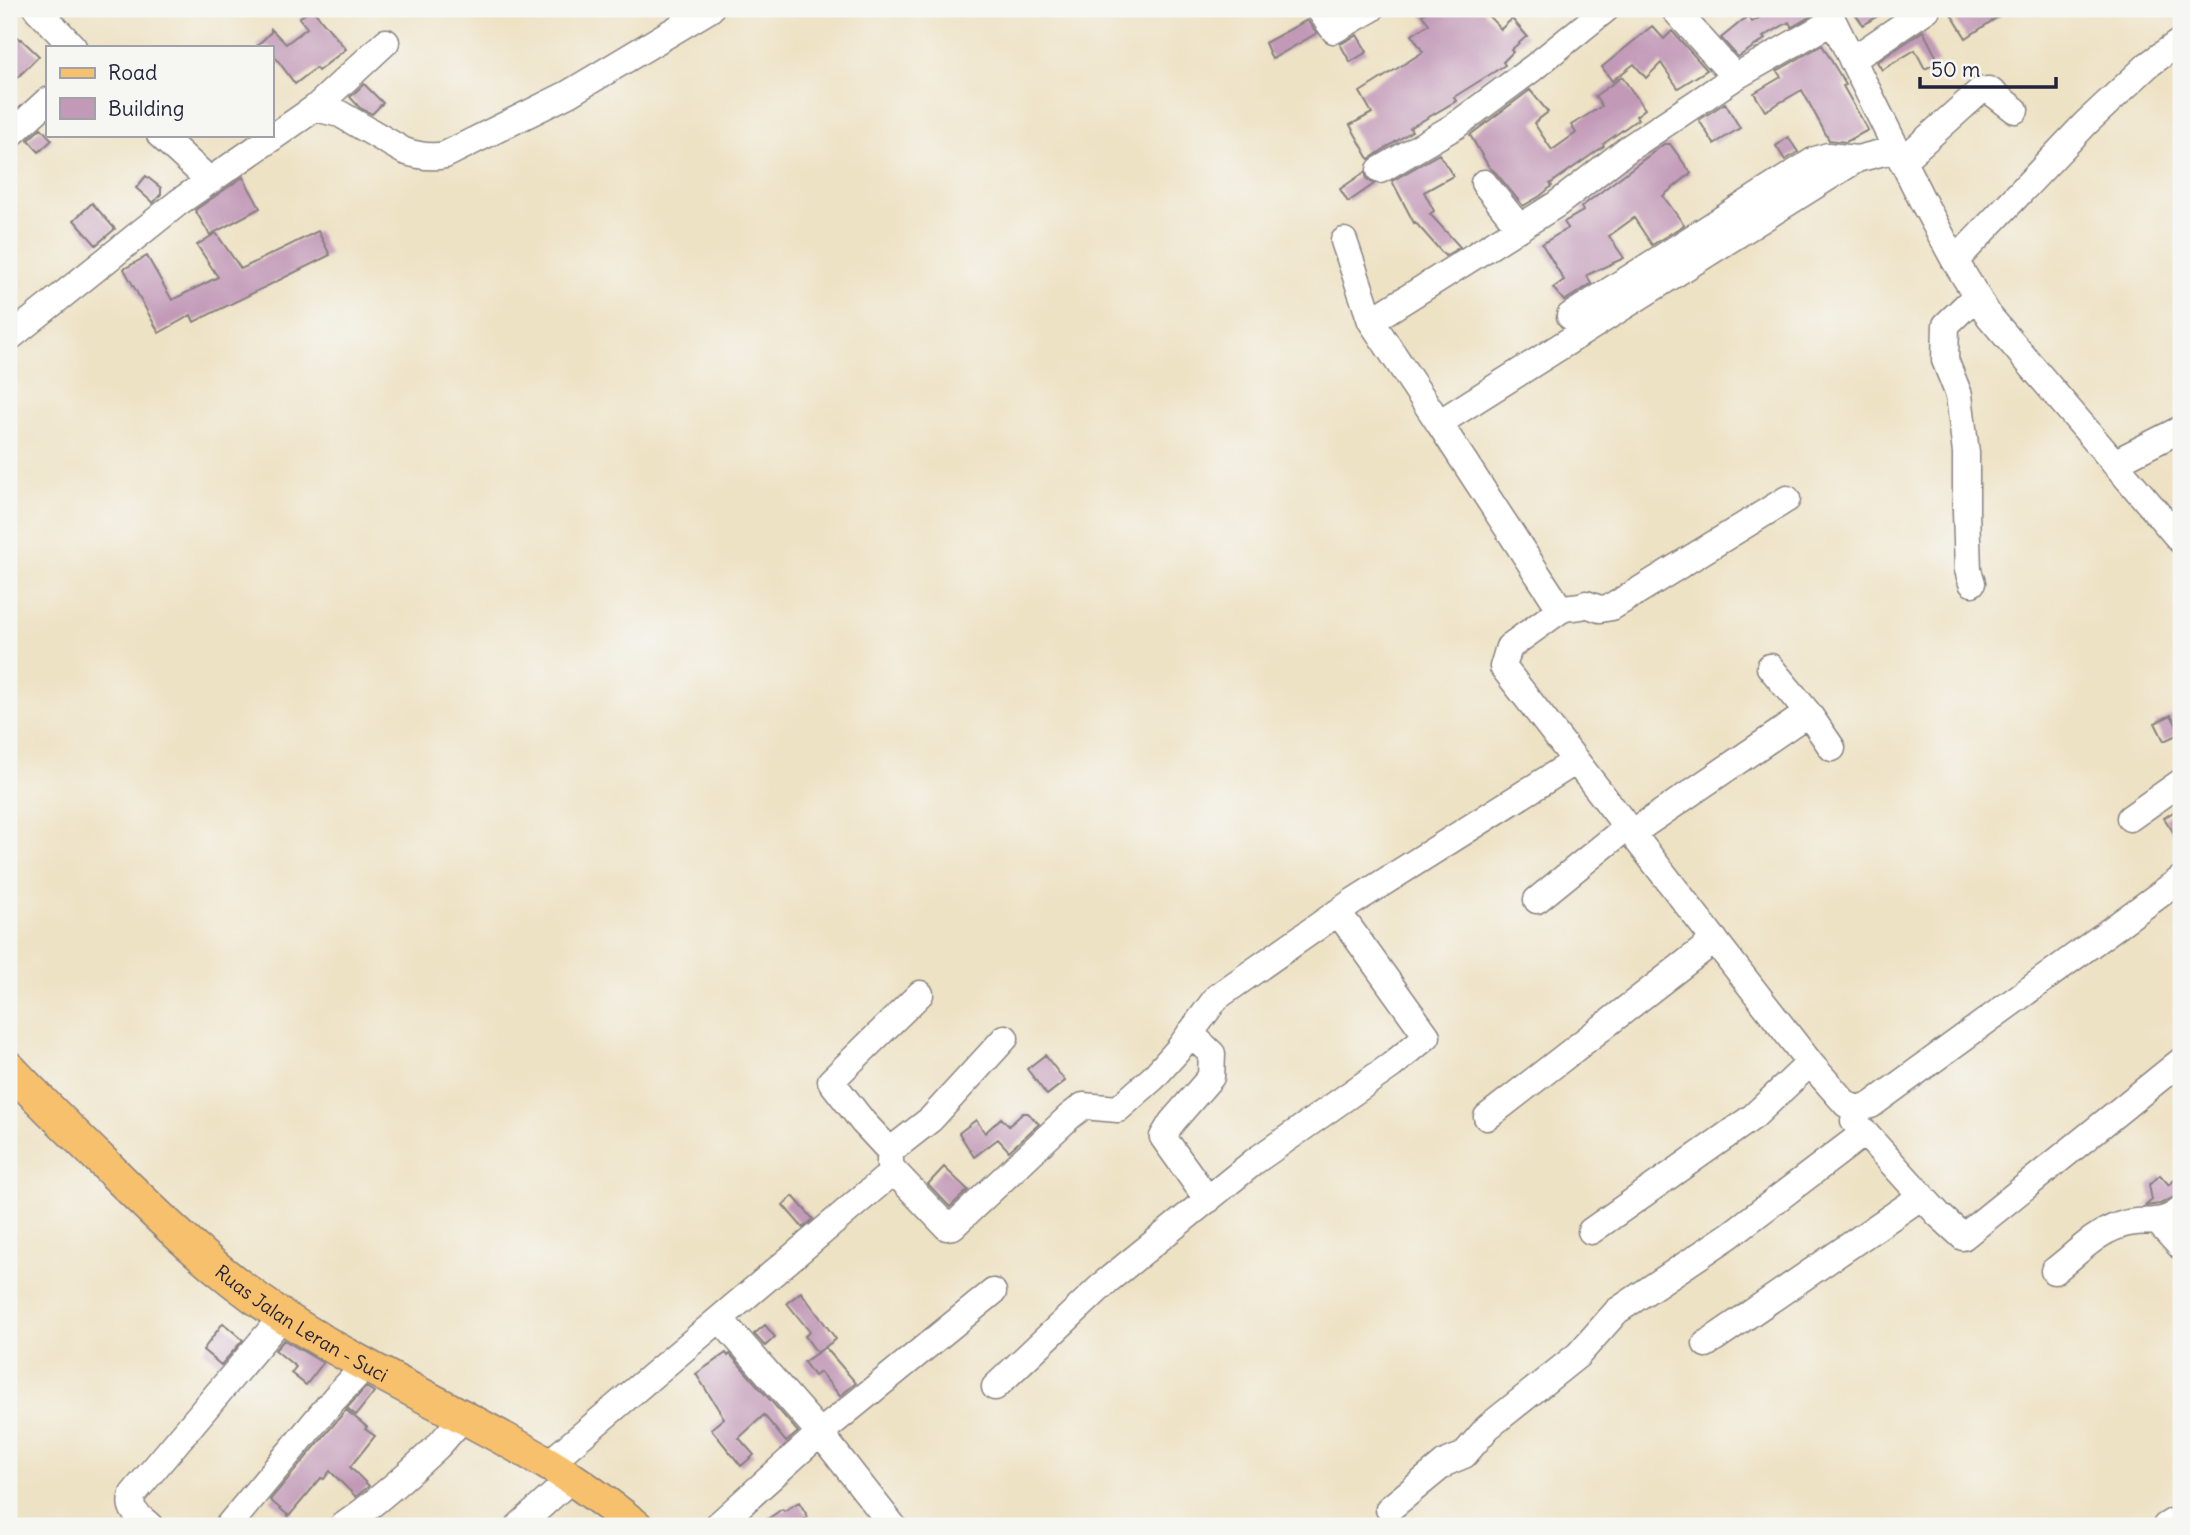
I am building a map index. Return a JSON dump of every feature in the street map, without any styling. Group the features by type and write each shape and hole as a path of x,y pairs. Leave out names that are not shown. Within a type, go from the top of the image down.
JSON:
{"main road":[{"name":"Ruas Jalan Leran - Suci","path":"9,1068 157,1216 229,1279 282,1316 365,1366 467,1418 560,1471 636,1526"}],"street":[{"path":"37,9 72,46"},
{"path":"315,107 340,114 404,151 434,158 568,94 710,9"},
{"path":"1319,9 1334,30 1371,9"},
{"path":"1380,170 1455,126 1606,9"},
{"path":"1675,9 1735,77"},
{"path":"1852,60 1927,9"},
{"path":"1371,321 1558,204 1629,148 1830,15 1899,155 1955,261 1989,316 2181,541"},
{"path":"9,338 168,210 315,107 386,41"},
{"path":"1955,261 2086,123 2148,65 2179,46"},
{"path":"1439,423 1755,210 1815,160 1899,155 1980,91 1989,90 2015,110"},
{"path":"9,136 46,102"},
{"path":"161,136 210,181"},
{"path":"1484,183 1520,228"},
{"path":"1570,316 1755,210"},
{"path":"1344,241 1371,321 1561,610"},
{"path":"1972,583 1968,570 1966,453 1959,395 1945,360 1946,325 1976,296"},
{"path":"2114,463 2181,429"},
{"path":"1787,499 1612,607 1600,609 1586,604 1561,610 1509,647 1503,667 1810,1063 1846,1104 1856,1125 1963,1237 2181,1061"},
{"path":"1770,667 1808,713 1832,748"},
{"path":"1537,900 1630,830 1808,713"},
{"path":"920,994 831,1081 947,1227 953,1226 1083,1106 1118,1109 1153,1078 1217,998 1338,912 1576,761"},
{"path":"2130,818 2181,782"},
{"path":"1846,1104 1856,1109 1871,1104 2179,886"},
{"path":"995,1387 1107,1281 1255,1161 1392,1065 1427,1036 1338,912"},
{"path":"1488,1117 1715,940"},
{"path":"1190,1033 1212,1054 1210,1077 1172,1122 1163,1137 1208,1200"},
{"path":"519,1526 560,1471 892,1161 1005,1038"},
{"path":"1591,1231 1754,1116 1810,1063"},
{"path":"1389,1509 1445,1463 1464,1455 1488,1427 1578,1355 1617,1311 1730,1234 1864,1133"},
{"path":"1706,1344 1922,1196"},
{"path":"2054,1271 2102,1234 2129,1222 2170,1216 2181,1247"},
{"path":"717,1526 820,1433 993,1292"},
{"path":"150,1526 132,1510 133,1494 282,1316"},
{"path":"720,1319 820,1433 893,1526"},
{"path":"228,1526 365,1366"},
{"path":"343,1526 404,1477 440,1445 461,1420 467,1418"}],"building":[{"path":"312,9 346,49 318,71 316,68 295,84 273,54 273,46 257,46 271,29 286,44 307,28 299,18"},
{"path":"1431,9 1482,9 1501,29 1512,19 1527,36 1511,50 1513,52 1503,62 1505,65 1454,97 1456,101 1410,128 1412,131 1369,159 1350,125 1372,113 1360,92 1423,52 1412,35 1429,24 1422,15"},
{"path":"1774,9 1811,9 1813,15 1792,27 1789,22 1763,37 1765,39 1738,57 1721,38 1748,16 1752,22"},
{"path":"1852,9 1889,9 1863,25"},
{"path":"1948,9 2010,9 1966,38"},
{"path":"1307,20 1317,33 1272,59 1265,43"},
{"path":"1652,26 1664,39 1672,31 1707,70 1678,88 1661,63 1646,78 1634,64 1612,81 1602,67"},
{"path":"9,28 39,56 9,86"},
{"path":"1923,31 1939,62 1925,69 1915,50 1882,70 1877,62"},
{"path":"1357,35 1367,52 1350,62 1340,44"},
{"path":"1822,45 1868,130 1846,142 1829,140 1802,90 1765,111 1754,93 1781,77 1777,71"},
{"path":"1622,77 1645,109 1636,116 1638,119 1550,184 1552,186 1540,196 1523,206 1489,167 1470,135 1530,90 1548,112 1534,123 1552,150 1576,133 1571,125 1602,106 1595,96"},
{"path":"364,84 383,103 372,114 360,108 350,97"},
{"path":"1725,103 1740,128 1714,144 1699,120"},
{"path":"41,128 52,140 39,152 28,140"},
{"path":"1788,137 1798,152 1785,160 1776,146"},
{"path":"1664,144 1670,144 1691,173 1663,196 1684,225 1652,245 1634,218 1609,236 1624,258 1587,275 1591,284 1564,301 1553,288 1564,280 1542,244 1568,228 1564,222 1583,211 1581,207"},
{"path":"1439,154 1453,176 1424,192 1434,211 1430,214 1460,247 1445,256 1414,223 1392,181"},
{"path":"1365,172 1367,179 1374,184 1348,202 1340,189"},
{"path":"146,176 161,188 161,194 153,203 136,188"},
{"path":"243,177 260,208 210,235 195,210"},
{"path":"92,203 115,229 96,245 74,220"},
{"path":"318,231 330,255 194,322 191,315 159,333 124,269 147,256 172,300 218,277 197,245 216,233 241,269"},
{"path":"2171,715 2181,733 2164,741 2155,723"},
{"path":"2181,807 2181,844 2164,818"},
{"path":"1045,1055 1065,1081 1047,1095 1027,1069"},
{"path":"1023,1113 1028,1113 1039,1124 1009,1151 998,1139 974,1157 959,1133 976,1120 985,1133 1001,1118 1009,1126"},
{"path":"944,1167 968,1190 950,1207 928,1184"},
{"path":"2181,1174 2181,1194 2160,1204 2145,1206 2152,1200 2149,1185 2160,1175 2169,1185"},
{"path":"793,1196 813,1219 803,1228 783,1205"},
{"path":"801,1292 836,1339 817,1353 805,1336 810,1332 787,1303"},
{"path":"223,1323 243,1340 221,1365 203,1350"},
{"path":"765,1325 775,1337 765,1346 754,1334"},
{"path":"284,1340 323,1363 306,1385 291,1373 296,1367 275,1350"},
{"path":"825,1347 856,1383 840,1396 820,1372 814,1376 804,1362"},
{"path":"726,1353 728,1356 730,1354 798,1432 786,1442 764,1415 739,1438 754,1455 741,1466 711,1429 724,1418 696,1374"},
{"path":"366,1387 374,1392 356,1415 347,1408"},
{"path":"346,1410 375,1436 350,1467 369,1486 356,1497 330,1471 289,1516 270,1500"},
{"path":"799,1502 808,1517 795,1526 758,1526 782,1509 784,1511"}]}
